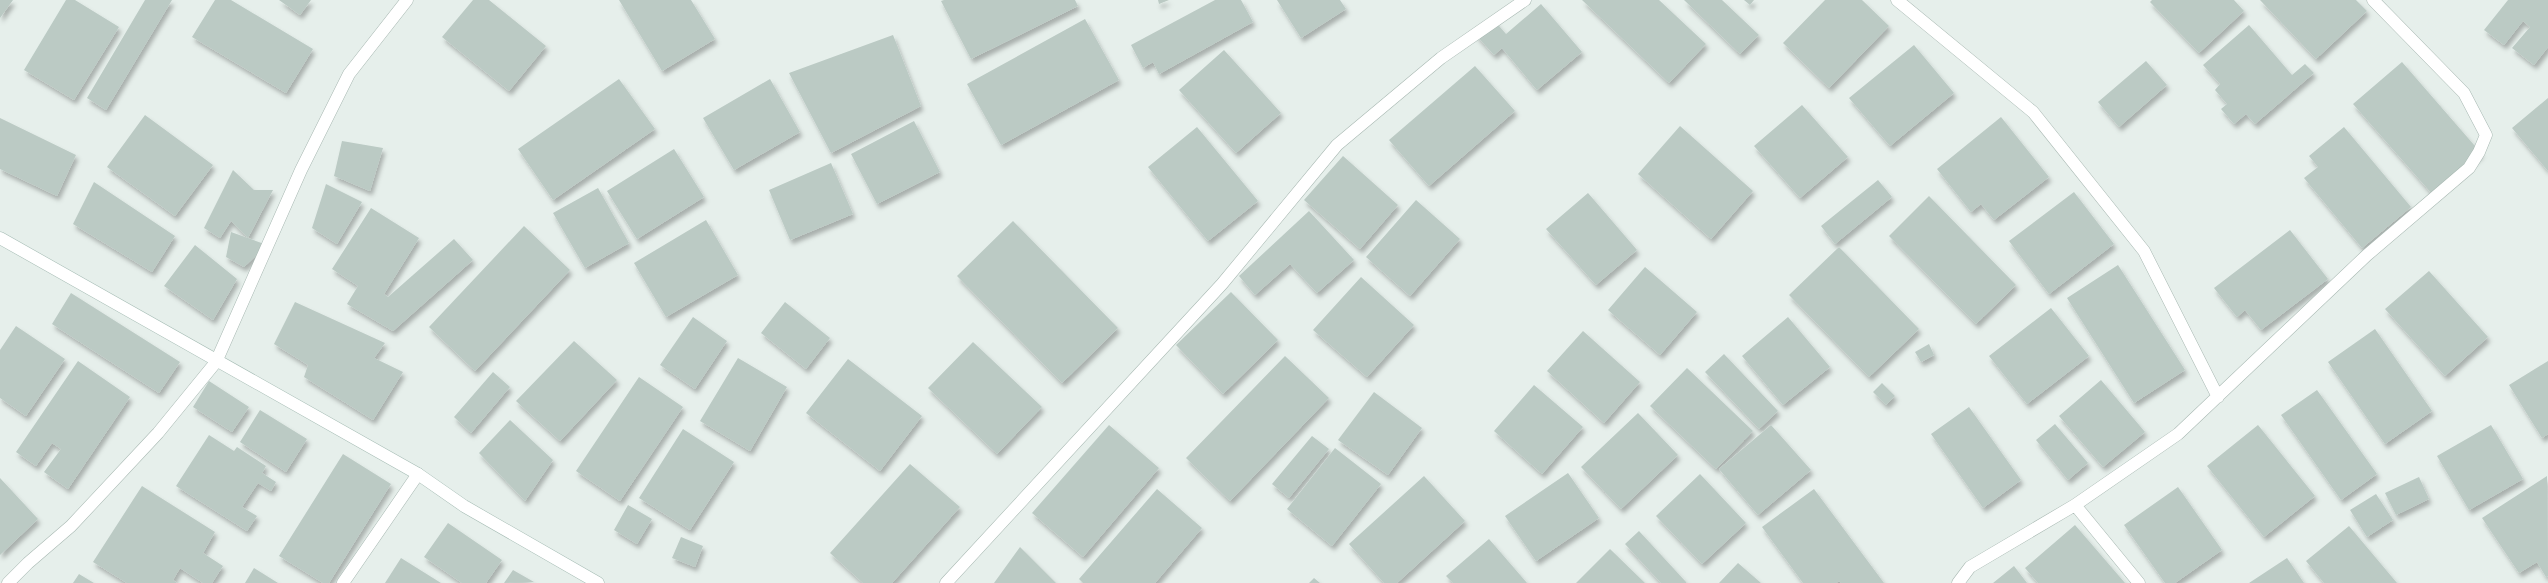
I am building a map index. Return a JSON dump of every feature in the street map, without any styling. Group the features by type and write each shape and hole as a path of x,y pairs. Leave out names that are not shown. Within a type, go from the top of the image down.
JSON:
{"street":[{"path":"8,583 28,563 71,526 93,503 158,433 216,362 301,170 349,74 407,0"},
{"path":"946,583 1222,284 1337,145 1441,58 1525,0"},
{"path":"1897,0 2033,112 2144,250 2218,397"},
{"path":"1958,583 1970,567 2076,505 2178,434 2367,255 2469,168 2480,152 2486,135 2464,93 2373,0"},
{"path":"0,238 216,362 418,474 464,506 598,583"},
{"path":"343,583 418,474"},
{"path":"2076,505 2139,583"}],"building":[{"path":"0,0 13,0 0,18"},
{"path":"66,0 75,0 119,27 74,100 24,70"},
{"path":"145,0 172,0 106,110 87,98"},
{"path":"215,0 231,0 313,49 286,93 192,37"},
{"path":"279,0 311,0 300,15"},
{"path":"473,0 489,0 546,46 509,91 442,37"},
{"path":"619,0 691,0 715,39 662,71"},
{"path":"1075,0 1078,6 971,59 941,1"},
{"path":"1158,0 1169,0 1159,4"},
{"path":"1215,0 1241,0 1253,22 1159,74 1153,62 1143,68 1131,45"},
{"path":"1277,0 1340,0 1346,9 1301,38"},
{"path":"1582,0 1659,0 1706,44 1669,83"},
{"path":"1684,0 1722,0 1759,35 1740,54"},
{"path":"1744,0 1754,0 1750,5"},
{"path":"1825,0 1862,0 1889,26 1829,88 1783,43"},
{"path":"2152,0 2234,0 2244,11 2199,53 2150,2"},
{"path":"2260,0 2356,0 2367,11 2316,59"},
{"path":"2508,0 2548,0 2548,47 2534,65 2512,48 2530,27 2523,21 2504,45 2484,30"},
{"path":"1541,4 1582,52 1537,90 1502,48 1494,55 1475,34 1493,19 1506,34"},
{"path":"1085,19 1119,80 1001,145 967,84"},
{"path":"2249,25 2292,75 2305,64 2314,73 2255,124 2246,114 2234,124 2221,109 2227,104 2215,90 2220,84 2203,65"},
{"path":"893,35 921,106 831,153 789,73"},
{"path":"1914,45 1954,93 1890,146 1849,98"},
{"path":"1224,50 1281,113 1236,153 1179,90"},
{"path":"2146,61 2167,85 2119,127 2098,102"},
{"path":"2402,62 2481,153 2433,195 2353,104"},
{"path":"1475,66 1515,111 1429,186 1389,140"},
{"path":"619,79 655,129 553,200 518,149"},
{"path":"770,79 800,132 734,170 703,118"},
{"path":"2548,98 2548,171 2512,128"},
{"path":"1802,105 1848,157 1800,198 1754,146"},
{"path":"145,115 213,165 175,216 107,167"},
{"path":"2001,117 2049,177 1994,220 1981,204 1971,212 1937,169"},
{"path":"0,118 76,155 57,196 0,169"},
{"path":"914,121 940,172 877,204 851,154"},
{"path":"1680,126 1753,191 1711,239 1638,174"},
{"path":"1197,127 1258,201 1208,241 1148,167"},
{"path":"2344,127 2411,207 2362,248 2304,178 2318,167 2309,156"},
{"path":"342,141 383,148 370,191 334,176"},
{"path":"674,149 704,197 637,239 607,191"},
{"path":"1343,156 1398,205 1360,249 1304,200"},
{"path":"831,163 853,214 790,240 769,190"},
{"path":"233,170 254,190 273,190 248,238 231,221 220,238 204,228"},
{"path":"1878,180 1892,197 1835,244 1821,226"},
{"path":"94,182 175,236 152,272 73,224"},
{"path":"326,184 362,202 337,244 312,228"},
{"path":"598,188 629,243 585,268 553,213"},
{"path":"2074,192 2114,244 2049,294 2009,241"},
{"path":"1588,193 1637,250 1596,285 1546,229"},
{"path":"1929,196 2016,285 1976,324 1889,236"},
{"path":"1416,200 1460,239 1410,296 1366,257"},
{"path":"371,208 419,238 384,294 388,297 454,239 473,260 393,331 347,304 358,286 332,269"},
{"path":"1309,211 1354,260 1317,293 1290,264 1255,295 1239,276"},
{"path":"706,220 738,275 666,317 634,263"},
{"path":"1013,221 1118,328 1062,383 957,276"},
{"path":"524,226 570,270 475,371 429,327"},
{"path":"2290,230 2328,279 2261,330 2245,310 2237,317 2214,288"},
{"path":"231,232 267,245 244,267 226,257"},
{"path":"195,245 237,279 213,320 164,286"},
{"path":"1839,247 1919,329 1869,377 1789,295"},
{"path":"2118,265 2185,370 2134,403 2067,298"},
{"path":"1645,267 1697,312 1660,355 1608,310"},
{"path":"2429,271 2488,337 2445,376 2385,309"},
{"path":"1361,277 1414,325 1367,377 1313,330"},
{"path":"1231,292 1278,340 1223,394 1176,345"},
{"path":"71,293 180,362 159,393 52,324"},
{"path":"295,302 385,343 374,358 403,372 373,420 304,377 308,365 274,344"},
{"path":"785,302 830,338 806,369 761,333"},
{"path":"2051,308 2089,356 2027,404 1989,356"},
{"path":"693,317 727,341 695,389 660,365"},
{"path":"1788,317 1830,367 1783,405 1742,356"},
{"path":"16,326 65,359 26,416 0,398 0,350"},
{"path":"2375,329 2432,411 2385,444 2328,362"},
{"path":"1583,331 1640,382 1604,423 1547,371"},
{"path":"574,341 617,380 560,441 516,401"},
{"path":"973,342 1042,407 997,454 928,388"},
{"path":"1929,344 1934,355 1921,362 1915,352"},
{"path":"1724,354 1778,411 1759,429 1705,372"},
{"path":"1285,356 1329,398 1230,501 1186,458"},
{"path":"738,358 787,387 750,451 700,421"},
{"path":"848,359 922,416 880,471 806,413"},
{"path":"78,361 130,397 68,489 44,472 61,449 52,443 36,466 16,452"},
{"path":"2548,361 2548,434 2542,438 2509,385"},
{"path":"1687,368 1753,431 1716,469 1650,406"},
{"path":"493,372 510,387 471,433 454,417"},
{"path":"639,377 683,407 620,501 576,471"},
{"path":"2101,380 2145,432 2103,467 2059,416"},
{"path":"209,381 249,407 232,432 193,407"},
{"path":"1882,383 1895,396 1886,405 1873,392"},
{"path":"1534,385 1583,427 1542,474 1494,431"},
{"path":"2317,390 2377,474 2341,500 2281,415"},
{"path":"1374,392 1422,428 1388,475 1338,440"},
{"path":"1969,407 2021,480 1983,508 1931,434"},
{"path":"260,410 307,439 286,472 240,442"},
{"path":"1638,413 1678,455 1621,509 1581,467"},
{"path":"510,420 553,460 525,501 479,453"},
{"path":"2055,424 2088,463 2068,480 2036,440"},
{"path":"1109,425 1159,468 1083,557 1032,513"},
{"path":"1771,425 1811,470 1758,515 1719,469"},
{"path":"2258,425 2315,496 2264,537 2207,466"},
{"path":"2491,425 2523,479 2469,510 2437,456"},
{"path":"683,429 734,462 690,530 639,498"},
{"path":"209,435 234,451 237,447 266,466 262,473 276,482 271,491 258,483 242,507 257,516 247,531 176,486"},
{"path":"1312,436 1329,449 1289,498 1272,484"},
{"path":"1335,448 1381,484 1332,546 1287,509"},
{"path":"343,454 391,484 329,583 323,583 279,556"},
{"path":"910,464 960,507 892,583 863,583 830,553"},
{"path":"1568,473 1599,518 1536,561 1505,516"},
{"path":"1700,474 1746,523 1702,564 1656,516"},
{"path":"1424,476 1465,521 1397,583 1384,583 1349,544"},
{"path":"2547,476 2548,576 2546,577 2537,562 2519,573 2482,518"},
{"path":"2419,477 2429,499 2396,515 2385,493"},
{"path":"0,478 38,519 0,555"},
{"path":"142,486 215,532 203,553 223,566 212,583 203,583 180,568 173,580 177,583 127,583 93,562"},
{"path":"2178,487 2222,550 2175,583 2165,583 2124,525"},
{"path":"1157,489 1202,528 1155,583 1083,583 1079,579"},
{"path":"1814,489 1884,583 1841,583 1839,581 1836,583 1803,583 1762,527"},
{"path":"2376,494 2393,520 2367,537 2350,510"},
{"path":"628,505 652,519 637,544 614,530"},
{"path":"448,523 502,560 486,583 462,583 424,557"},
{"path":"2075,525 2125,583 2038,583 2025,568"},
{"path":"2349,526 2397,583 2324,583 2306,561"},
{"path":"1639,531 1686,583 1661,583 1625,544"},
{"path":"681,537 703,546 695,567 672,558"},
{"path":"1489,539 1527,583 1453,583 1446,576"},
{"path":"1020,547 1056,583 994,583"},
{"path":"1610,549 1645,583 1576,583"},
{"path":"401,558 441,583 385,583"},
{"path":"2287,558 2304,583 2249,583"},
{"path":"1738,563 1761,583 1719,583"},
{"path":"2014,566 2027,583 1993,583"},
{"path":"254,568 278,583 245,583"},
{"path":"513,570 534,582 504,583"},
{"path":"79,574 94,583 73,583"},
{"path":"1314,578 1320,583 1309,583"}]}
